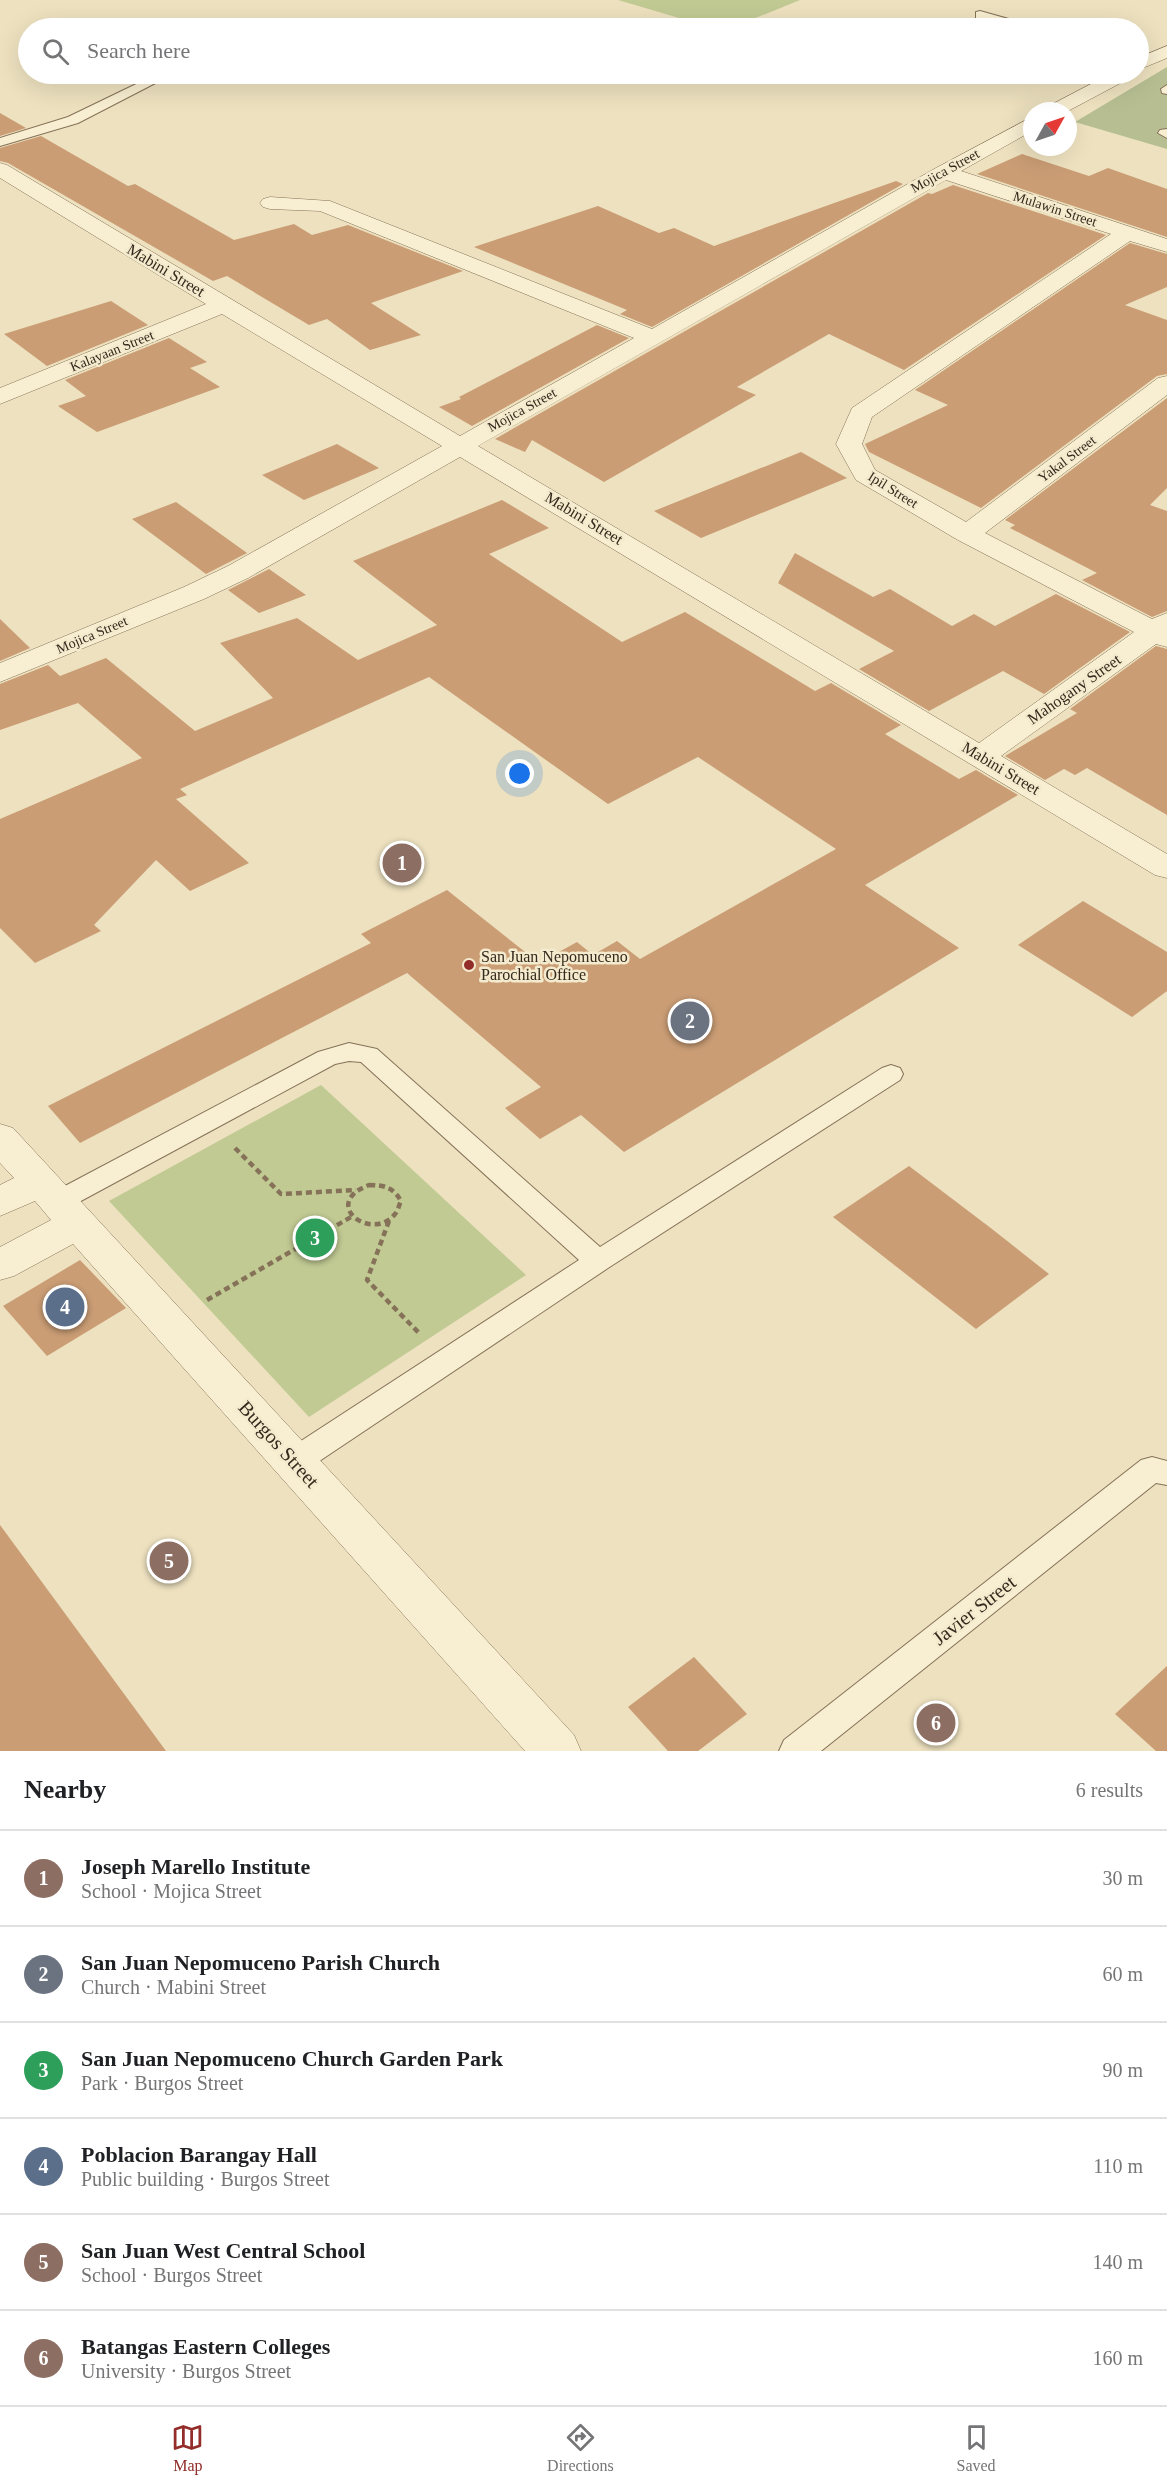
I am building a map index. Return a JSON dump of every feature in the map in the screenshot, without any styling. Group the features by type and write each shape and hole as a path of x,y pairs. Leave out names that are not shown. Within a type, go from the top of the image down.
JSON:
{"street":[{"path":"1149,59 1167,51"},
{"path":"1071,102 1104,84"},
{"name":"Mojica Street","path":"0,672 194,593 238,572 1023,128"},
{"name":"Mabini Street","path":"0,170 1167,868"},
{"name":"Mulawin Street","path":"943,172 1167,246"},
{"path":"270,203 323,205 652,337"},
{"name":"Ipil Street","path":"1127,233 861,413 849,444 865,475 967,534 1163,630"},
{"name":"Kalayaan Street","path":"0,397 223,305"},
{"name":"Yakal Street","path":"967,534 1167,383"},
{"name":"Mahogany Street","path":"981,756 1163,630"},
{"name":"Burgos Street","path":"0,1138 557,1751"},
{"path":"0,1202 57,1203"},
{"path":"0,1265 57,1203"}],"lane":[{"path":"980,15 991,18"},
{"path":"0,142 73,120 145,84"},
{"path":"57,1203 327,1058 349,1052 368,1055 598,1261"},
{"path":"295,1461 598,1261 891,1074"},
{"name":"Javier Street","path":"796,1751 1159,1471"}],"path":[{"path":"209,1121 281,1194 356,1190 369,1185 384,1185 396,1192 401,1201 399,1212 389,1221 376,1225 362,1224 351,1217 347,1208 348,1198 356,1190"},
{"path":"168,1323 351,1217"},
{"path":"389,1221 367,1280 447,1361"}],"green space":[{"path":"618,0 800,0 756,18 679,18"},
{"path":"1167,67 1167,149 1077,123 1139,84 1149,84 1149,78"},
{"path":"321,1085 526,1275 309,1417 109,1201"}],"building":[{"path":"0,113 26,128 0,136"},
{"path":"41,136 128,186 135,184 234,240 294,224 312,235 348,225 463,271 371,303 421,335 370,350 327,319 309,325 227,276 213,281 8,163 0,161 0,148"},
{"path":"1022,154 1089,176 1108,168 1167,189 1167,237 977,174"},
{"path":"896,181 903,184 652,327 620,314 627,310 474,247 598,206 659,233 674,228 714,246"},
{"path":"953,185 1106,235 904,370 829,334 737,387 756,395 604,482 532,440 525,452 495,439 928,193 932,194"},
{"path":"1130,243 1167,254 1167,287 1125,305 1167,320 1167,374 1157,376 981,508 869,452 865,444 948,405 915,390"},
{"path":"111,301 148,325 47,366 4,334"},
{"path":"597,325 629,338 472,426 439,407 461,399 459,397"},
{"path":"169,338 207,362 190,368 220,387 97,432 58,406 86,396 65,380"},
{"path":"1167,398 1167,488 1150,505 1167,511 1167,611 1152,617 1082,580 1097,573 1010,528 1015,525 1005,520"},
{"path":"337,444 379,468 304,500 262,475"},
{"path":"801,452 847,478 701,538 654,511"},
{"path":"502,500 549,528 489,554 622,642 685,612 815,691 831,683 901,725 885,734 959,779 976,770 1018,795 865,885 959,948 624,1152 581,1115 540,1139 505,1108 541,1087 407,973 80,1143 48,1106 371,943 361,934 447,890 539,963 577,942 593,955 617,941 640,959 836,849 698,757 608,804 429,677 180,789 187,795 176,799 249,863 190,891 156,860 94,925 101,931 35,963 0,928 0,819 142,758 78,703 0,730 0,684 48,665 60,676 106,658 195,731 273,698 220,643 297,618 358,660 437,625 353,561"},
{"path":"176,502 247,553 206,574 132,519"},
{"path":"795,553 873,597 890,589 952,626 974,614 995,626 1056,594 1130,632 1044,694 1003,671 929,711 859,669 894,651 778,583"},
{"path":"269,569 306,595 259,613 228,590"},
{"path":"0,619 30,648 0,661"},
{"path":"1156,646 1167,649 1167,815 1087,768 1075,775 1064,769 1045,780 1005,756 1077,713 1070,709"},
{"path":"1083,901 1167,952 1167,991 1132,1017 1018,945"},
{"path":"909,1166 1049,1274 976,1329 833,1217"},
{"path":"80,1260 126,1308 47,1356 3,1306"},
{"path":"0,1525 166,1751 0,1751"},
{"path":"694,1657 747,1714 698,1751 668,1751 628,1707"},
{"path":"1167,1666 1167,1751 1156,1751 1115,1714"}],"place":[{"name":"Joseph Marello Institute","path":"402,863"},
{"name":"San Juan Nepomuceno Parochial Office","path":"469,965"},
{"name":"San Juan Nepomuceno Parish Church","path":"690,1021"},
{"name":"San Juan Nepomuceno Church Garden Park","path":"315,1238"},
{"name":"Poblacion Barangay Hall","path":"65,1307"},
{"name":"San Juan West Central School","path":"169,1561"},
{"name":"Batangas Eastern Colleges","path":"936,1723"}]}
